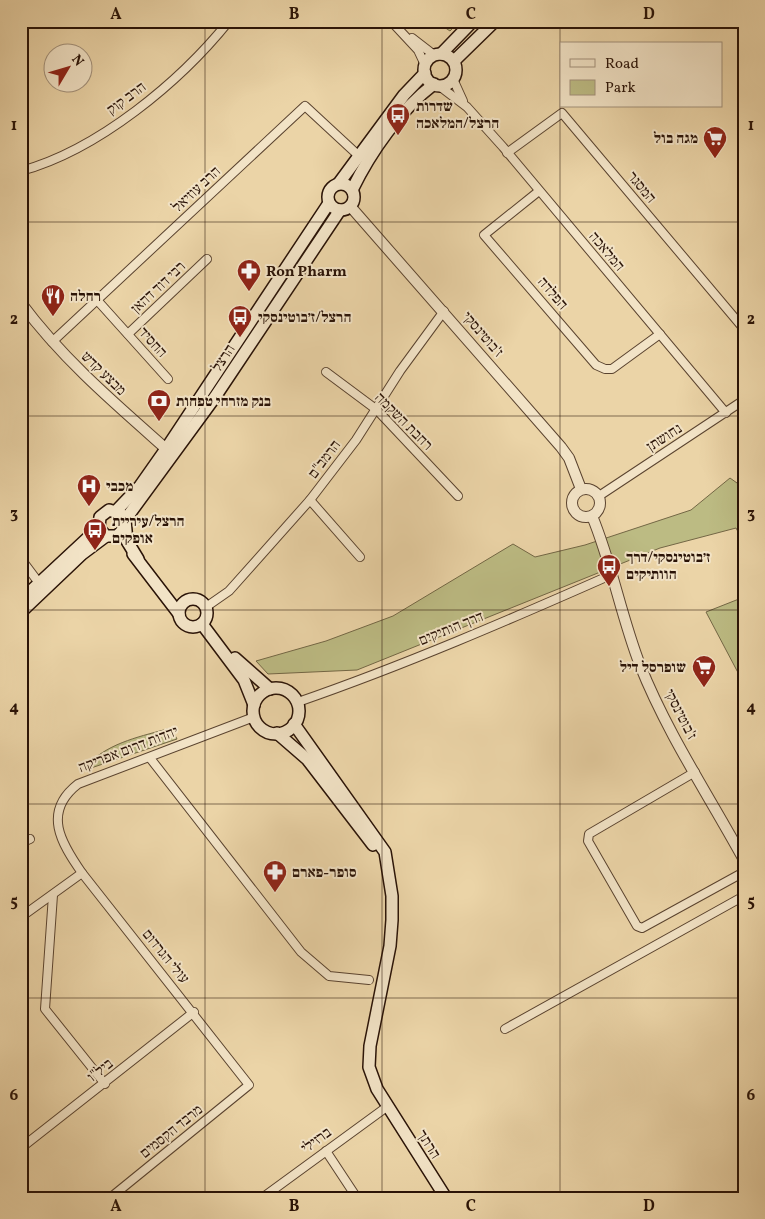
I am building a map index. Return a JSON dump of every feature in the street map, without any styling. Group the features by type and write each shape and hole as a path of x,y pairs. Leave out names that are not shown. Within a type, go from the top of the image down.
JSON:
{"main road":[{"path":"339,183 347,185 352,190 354,196 345,208 330,203 329,191 339,183 437,54 473,21"},
{"path":"454,61 495,21"},
{"path":"425,69 428,80 436,85 444,85 453,80 456,70 454,61 448,56 437,54"},
{"path":"352,190 367,162 402,114 411,104 436,85"},
{"name":"הרצל","path":"125,524 330,203"},
{"name":"הרצל","path":"116,511 170,452 345,208"},
{"path":"21,612 99,525 103,513 116,511 125,524 127,541 138,559 180,614 182,622 189,626 202,624"},
{"path":"21,600 42,587 89,548 109,536 119,535 125,524"},
{"path":"99,525 109,536 138,559"},
{"path":"150,574 185,602 198,600 206,607 207,615 202,624"},
{"path":"180,614 185,602"},
{"path":"202,624 216,640 244,680 254,705 254,717 262,728 277,733 307,759 372,843 390,875"},
{"path":"216,640 270,688"},
{"path":"254,705 262,692 270,688 283,689 289,692 298,702 298,716 294,724 284,732 277,733"},
{"path":"294,724 380,842 385,852 390,875 392,912 390,946 368,1056 372,1078 388,1106"},
{"name":"הרתך","path":"388,1106 446,1198"}],"street":[{"name":"הרב קוק","path":"21,172 55,159 78,147 141,106 201,53 229,21"},
{"path":"391,21 418,50 425,69"},
{"path":"403,32 437,54"},
{"name":"המלאכה","path":"453,80 467,107 726,413"},
{"name":"המלאכה","path":"436,85 467,107"},
{"name":"הרב עוזיאל","path":"52,342 305,106 359,156"},
{"name":"המסגר","path":"507,153 562,113 744,329"},
{"name":"הפלדה","path":"539,191 484,235 596,365 605,369 612,369 660,334"},
{"name":"ז'בוטינסקי","path":"345,208 444,311 560,446 572,465 581,489"},
{"name":"רבי דוד דהאן","path":"128,334 208,259"},
{"name":"החסיד","path":"97,300 168,379"},
{"name":"מבצע קדש","path":"21,303 52,342 116,406 170,452"},
{"name":"הרמב\"ם","path":"206,607 229,591 310,500 377,410 400,371 444,311"},
{"name":"רחבת השקמה","path":"326,372 377,410 458,496"},
{"name":"נחושתן","path":"598,496 744,400"},
{"path":"581,489 589,489 598,496 600,507 592,516 583,517 572,509 572,499 581,489"},
{"path":"310,500 360,557"},
{"name":"ז'בוטינסקי","path":"592,516 613,574 640,665 670,726 744,860"},
{"path":"21,559 42,587"},
{"name":"דרך הותיקים","path":"298,702 357,681 549,603 613,574"},
{"name":"יהדות דרום אפריקה","path":"63,845 57,823 60,807 67,792 78,784 254,717"},
{"path":"150,758 301,952 329,976 369,980"},
{"path":"695,772 589,834 588,840 637,926 642,928 744,872"},
{"path":"21,843 30,839"},
{"name":"עולי הגרדום","path":"63,845 82,873 194,1012 249,1085"},
{"path":"21,917 82,873"},
{"path":"53,895 45,1009 105,1084"},
{"path":"505,1029 744,896"},
{"name":"ביל\"ו","path":"21,1148 105,1084 194,1012"},
{"name":"מרבד הקסמים","path":"110,1198 249,1085"},
{"name":"ברזילי","path":"263,1197 388,1106"},
{"path":"326,1150 358,1198"}],"green space":[{"path":"435,21 460,21 450,31"},
{"path":"730,478 744,488 744,543 736,528 660,548 357,670 268,674 256,661 326,641 393,616 513,544 535,557 585,545 691,510"},
{"path":"744,597 744,684 706,612"},
{"path":"171,728 177,739 91,768 89,763 117,745"}],"place":[{"name":"שדרות הרצל/המלאכה","path":"398,136"},
{"name":"מגה בול","path":"715,159"},
{"name":"Ron Pharm","path":"249,292"},
{"name":"רחלה","path":"53,317"},
{"name":"הרצל/ז׳בוטינסקי","path":"240,338"},
{"name":"בנק מזרחי טפחות","path":"159,422"},
{"name":"מכבי","path":"89,507"},
{"name":"הרצל/עיריית אופקים","path":"95,551"},
{"name":"ז׳בוטינסקי/דרך הוותיקים","path":"609,587"},
{"name":"שופרסל דיל","path":"704,688"},
{"name":"סופר-פארם","path":"275,893"}]}
